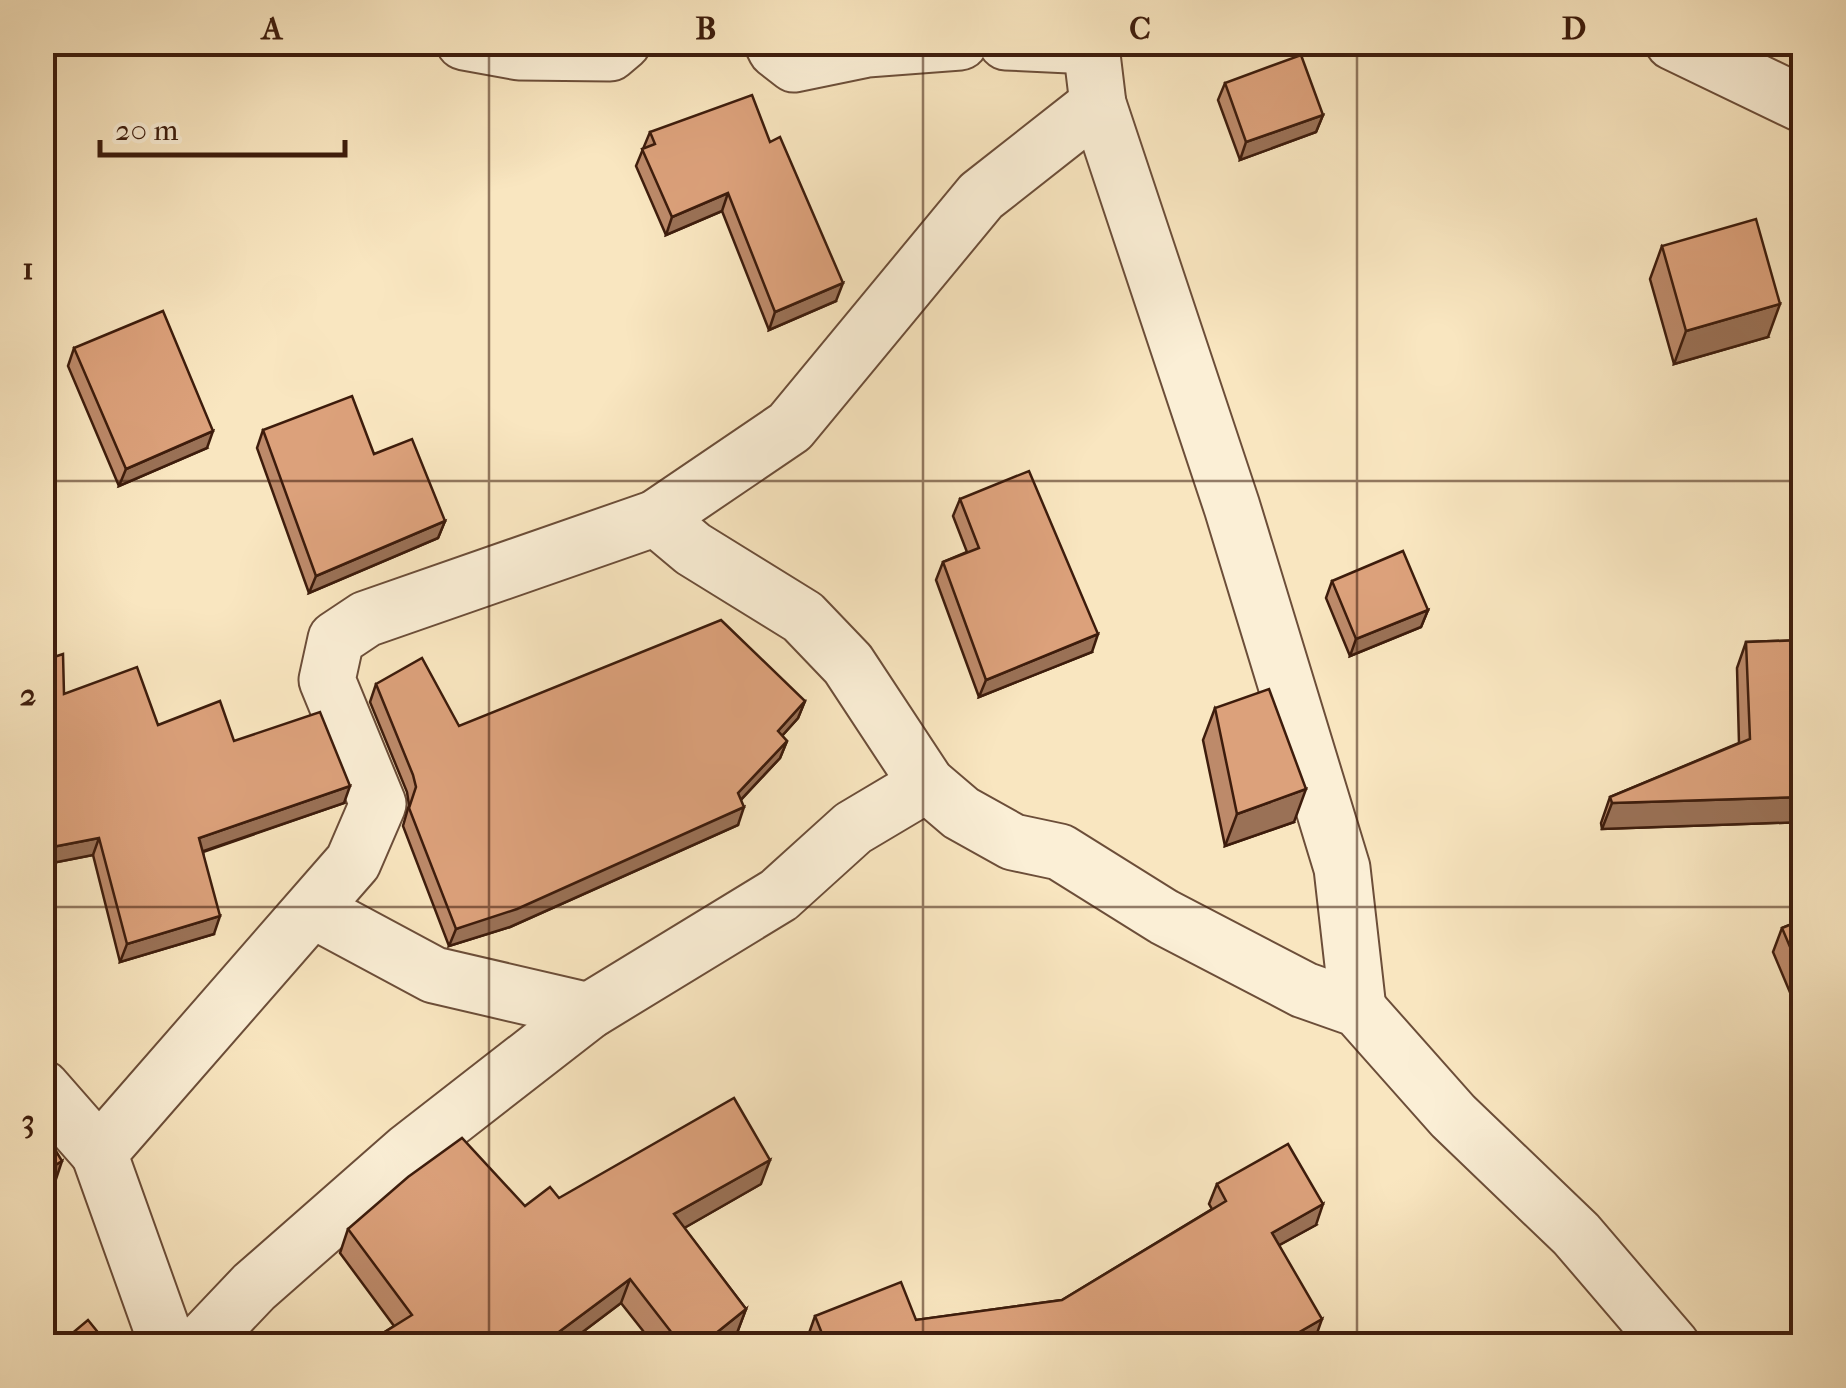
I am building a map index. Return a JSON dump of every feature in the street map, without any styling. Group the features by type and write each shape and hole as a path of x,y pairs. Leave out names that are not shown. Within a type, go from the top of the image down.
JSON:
{"street":[{"path":"464,42 519,52 610,53 623,42"},
{"path":"772,42 794,64 867,49 960,42"},
{"path":"1006,42 1093,44 1098,104 1232,507 1342,868 1358,1009"},
{"path":"1673,42 1804,104"},
{"path":"100,1153 353,862 378,804 327,680 336,639 366,619 656,518 790,427 981,196 1098,104"},
{"path":"656,518 693,549 803,617 848,664 927,784 961,814 1014,842 1060,852 1164,917 1304,990 1358,1009 1453,1116 1576,1234 1672,1346"},
{"path":"198,1346 254,1287 409,1151 589,1011 779,895 853,828 927,784"},
{"path":"313,910 434,975 589,1011"},
{"path":"42,1088 100,1153 168,1346"}],"building":[{"path":"1301,55 1323,115 1246,142 1225,83"},
{"path":"752,95 770,142 780,137 843,283 775,312 728,193 672,217 642,149 655,144 650,132"},
{"path":"1756,219 1780,304 1686,331 1662,246"},
{"path":"163,311 213,431 126,469 74,348"},
{"path":"352,396 374,454 412,439 445,521 316,576 263,430"},
{"path":"1029,471 1098,634 986,680 943,562 979,548 960,499"},
{"path":"1403,551 1428,610 1356,639 1332,581"},
{"path":"721,620 805,701 778,731 787,741 738,793 744,807 517,909 456,929 409,808 416,787 413,775 376,684 422,658 459,726"},
{"path":"1804,640 1804,797 1612,803 1610,797 1750,739 1746,642"},
{"path":"63,654 64,694 137,667 158,725 220,701 234,741 320,712 350,786 199,838 220,916 127,944 99,838 42,849 42,661"},
{"path":"1269,689 1306,789 1237,814 1215,708"},
{"path":"1804,919 1804,980 1782,928"},
{"path":"734,1098 770,1160 674,1214 746,1309 700,1346 682,1346 630,1279 540,1346 387,1346 380,1335 412,1315 348,1229 408,1177 462,1138 525,1206 550,1187 559,1198"},
{"path":"42,1128 62,1161 42,1173"},
{"path":"1288,1144 1323,1204 1272,1233 1322,1319 1275,1346 827,1346 815,1316 901,1282 916,1320 1062,1300 1226,1201 1217,1184"},
{"path":"88,1320 109,1346 57,1346"},
{"path":"1494,1338 1499,1346 1481,1346"}]}
